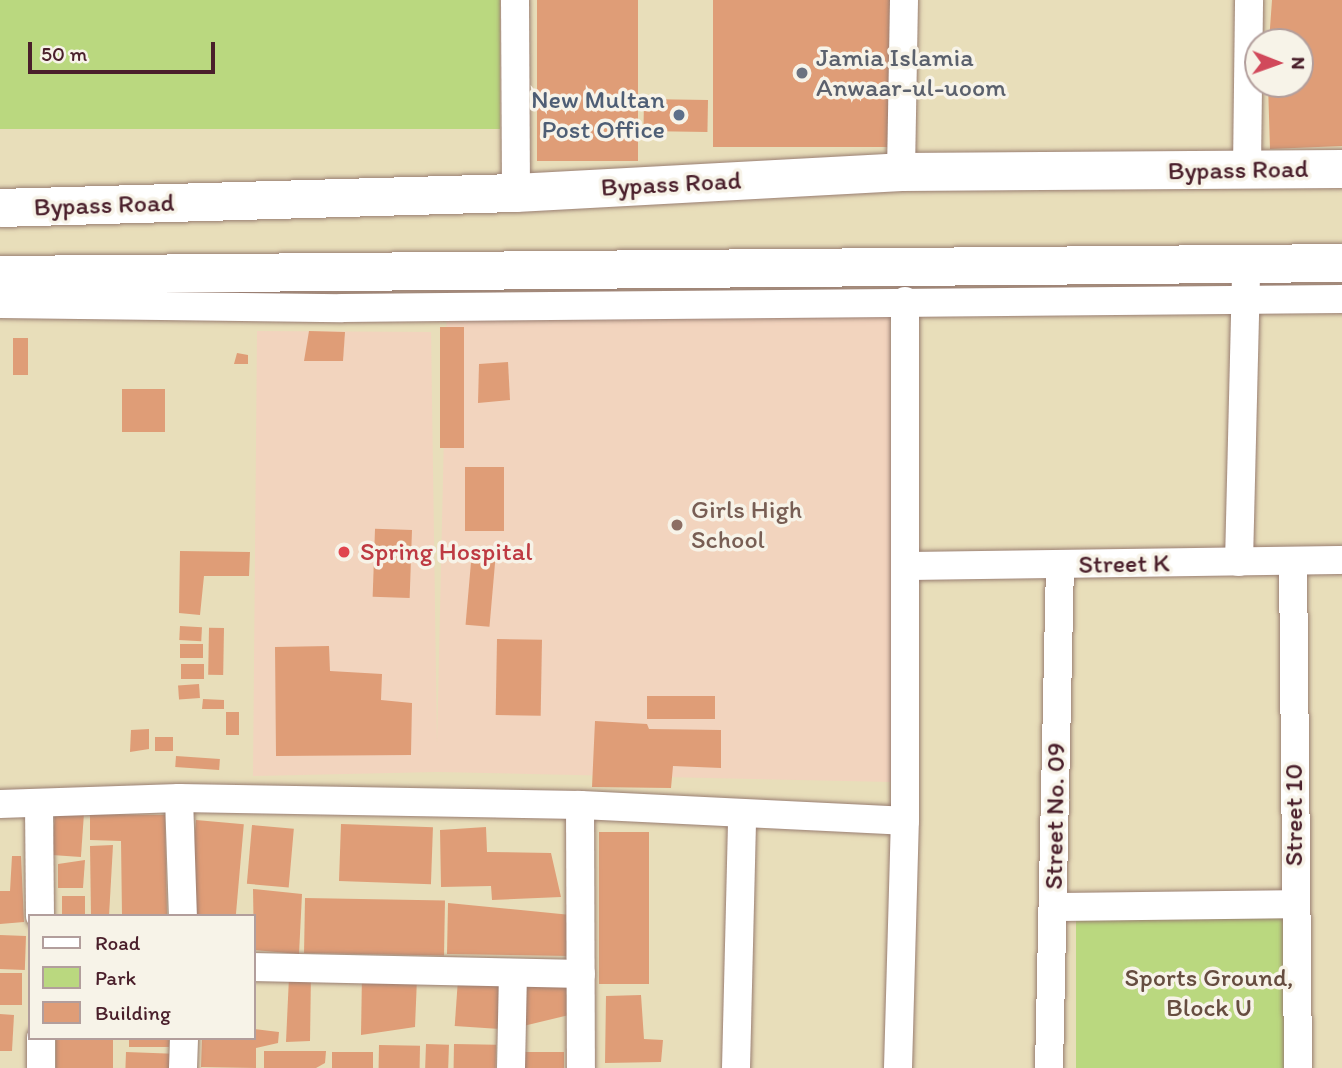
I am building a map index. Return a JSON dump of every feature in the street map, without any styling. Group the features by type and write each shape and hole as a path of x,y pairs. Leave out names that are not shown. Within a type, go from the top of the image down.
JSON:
{"main road":[{"name":"Bypass Road","path":"0,208 516,193 901,172 1342,169"},
{"path":"0,275 132,290 1245,282 1342,263"}],"street":[{"path":"514,0 516,193"},
{"path":"901,172 904,0"},
{"path":"1247,168 1249,0"},
{"path":"1239,562 1245,282"},
{"path":"0,304 132,290 905,301 1245,282 1342,299"},
{"path":"898,1068 905,821 905,301"},
{"name":"Street K","path":"906,566 1342,560"},
{"name":"Street 10","path":"1293,562 1294,904 1298,1068"},
{"name":"Street No. 09","path":"1049,1068 1059,564"},
{"path":"0,804 179,799 580,806 905,821"},
{"path":"179,799 183,914"},
{"path":"39,804 40,914"},
{"path":"580,806 581,1068"},
{"path":"737,1068 742,815"},
{"path":"1053,907 1294,904"},
{"path":"256,967 581,974"},
{"path":"511,1068 513,972"},
{"path":"41,1040 41,1068"},
{"path":"183,1068 184,1040"}],"shaded area":[{"path":"447,300 890,301 893,782 437,772 253,776 257,331 431,332 437,744"}],"green space":[{"path":"0,0 500,0 500,129 0,129"},
{"name":"Sports Ground, Block U","path":"1076,917 1284,917 1284,1068 1076,1068"}],"building":[{"path":"537,0 638,0 638,161 537,161"},
{"name":"Jamia Islamia Anwaar-ul-uoom","path":"713,0 893,0 893,147 713,147"},
{"path":"1272,0 1342,0 1342,146 1270,149 1268,98 1314,98 1314,28 1270,28"},
{"path":"644,99 708,100 707,132 643,131"},
{"path":"440,327 464,327 464,448 440,448"},
{"path":"309,331 345,332 343,361 304,361"},
{"path":"13,338 28,338 28,375 13,375"},
{"path":"237,353 248,355 248,364 234,364"},
{"path":"508,362 510,400 478,403 479,364"},
{"path":"122,389 165,389 165,432 122,432"},
{"path":"465,467 504,467 504,531 465,531"},
{"path":"375,529 412,530 410,598 373,597"},
{"path":"180,551 250,552 249,576 204,576 200,615 179,613"},
{"path":"472,551 496,553 489,627 466,625"},
{"path":"180,626 202,627 201,641 179,640"},
{"path":"209,628 224,628 223,675 208,675"},
{"path":"497,639 542,640 541,716 496,715"},
{"path":"180,644 203,644 203,658 180,658"},
{"path":"329,646 330,671 382,674 381,700 412,703 411,755 276,756 275,647"},
{"path":"181,664 204,664 204,679 181,679"},
{"path":"199,684 200,698 179,699 178,685"},
{"path":"647,696 715,696 715,719 647,719"},
{"path":"203,699 224,700 224,709 202,709"},
{"path":"226,712 239,712 239,735 226,735"},
{"path":"595,721 647,724 649,729 721,730 721,768 673,766 671,788 592,787"},
{"path":"149,729 149,749 130,752 131,730"},
{"path":"155,737 173,737 173,751 155,751"},
{"path":"176,756 220,759 219,770 175,767"},
{"path":"55,812 84,814 81,857 52,855"},
{"path":"90,814 165,815 167,914 122,914 121,841 90,840"},
{"path":"196,820 244,824 236,914 188,914"},
{"path":"341,824 433,827 431,884 339,881"},
{"path":"252,825 294,829 289,887 247,884"},
{"path":"486,827 487,852 551,853 561,897 492,900 491,886 441,887 440,830"},
{"path":"599,832 649,832 649,984 599,984"},
{"path":"113,845 109,914 91,914 90,846"},
{"path":"12,856 21,856 24,922 0,924 0,891 10,891"},
{"path":"85,860 83,888 58,888 58,864"},
{"path":"253,889 302,894 299,954 256,950 256,914 253,914"},
{"path":"62,896 85,896 85,914 62,914"},
{"path":"305,898 445,900 444,955 304,953"},
{"path":"448,903 571,915 570,956 447,954"},
{"path":"0,935 26,936 25,970 0,969"},
{"path":"0,973 22,973 22,1005 0,1005"},
{"path":"311,973 310,1041 286,1042 289,977"},
{"path":"362,975 417,978 415,1027 361,1035"},
{"path":"518,978 569,979 569,1015 515,1028"},
{"path":"458,979 507,982 504,1029 455,1026"},
{"path":"641,995 644,1039 663,1040 661,1062 605,1063 606,996"},
{"path":"0,1014 14,1015 12,1051 0,1051"},
{"path":"256,1029 279,1032 278,1043 256,1048 256,1068 201,1067 202,1040 256,1040"},
{"path":"56,1040 113,1040 113,1068 56,1068"},
{"path":"129,1040 169,1040 169,1047 129,1047"},
{"path":"426,1044 449,1045 448,1068 425,1068"},
{"path":"454,1044 496,1045 496,1068 454,1068"},
{"path":"379,1045 420,1046 420,1068 379,1068"},
{"path":"264,1051 326,1051 325,1063 316,1068 264,1068"},
{"path":"126,1052 173,1054 172,1068 125,1068"},
{"path":"332,1052 373,1052 373,1068 332,1068"},
{"path":"517,1052 564,1052 564,1068 517,1068"}],"place":[{"name":"Jamia Islamia Anwaar-ul-uoom","path":"802,73"},
{"name":"New Multan Post Office","path":"679,115"},
{"name":"Girls High School","path":"677,525"},
{"name":"Spring Hospital","path":"344,552"}]}
